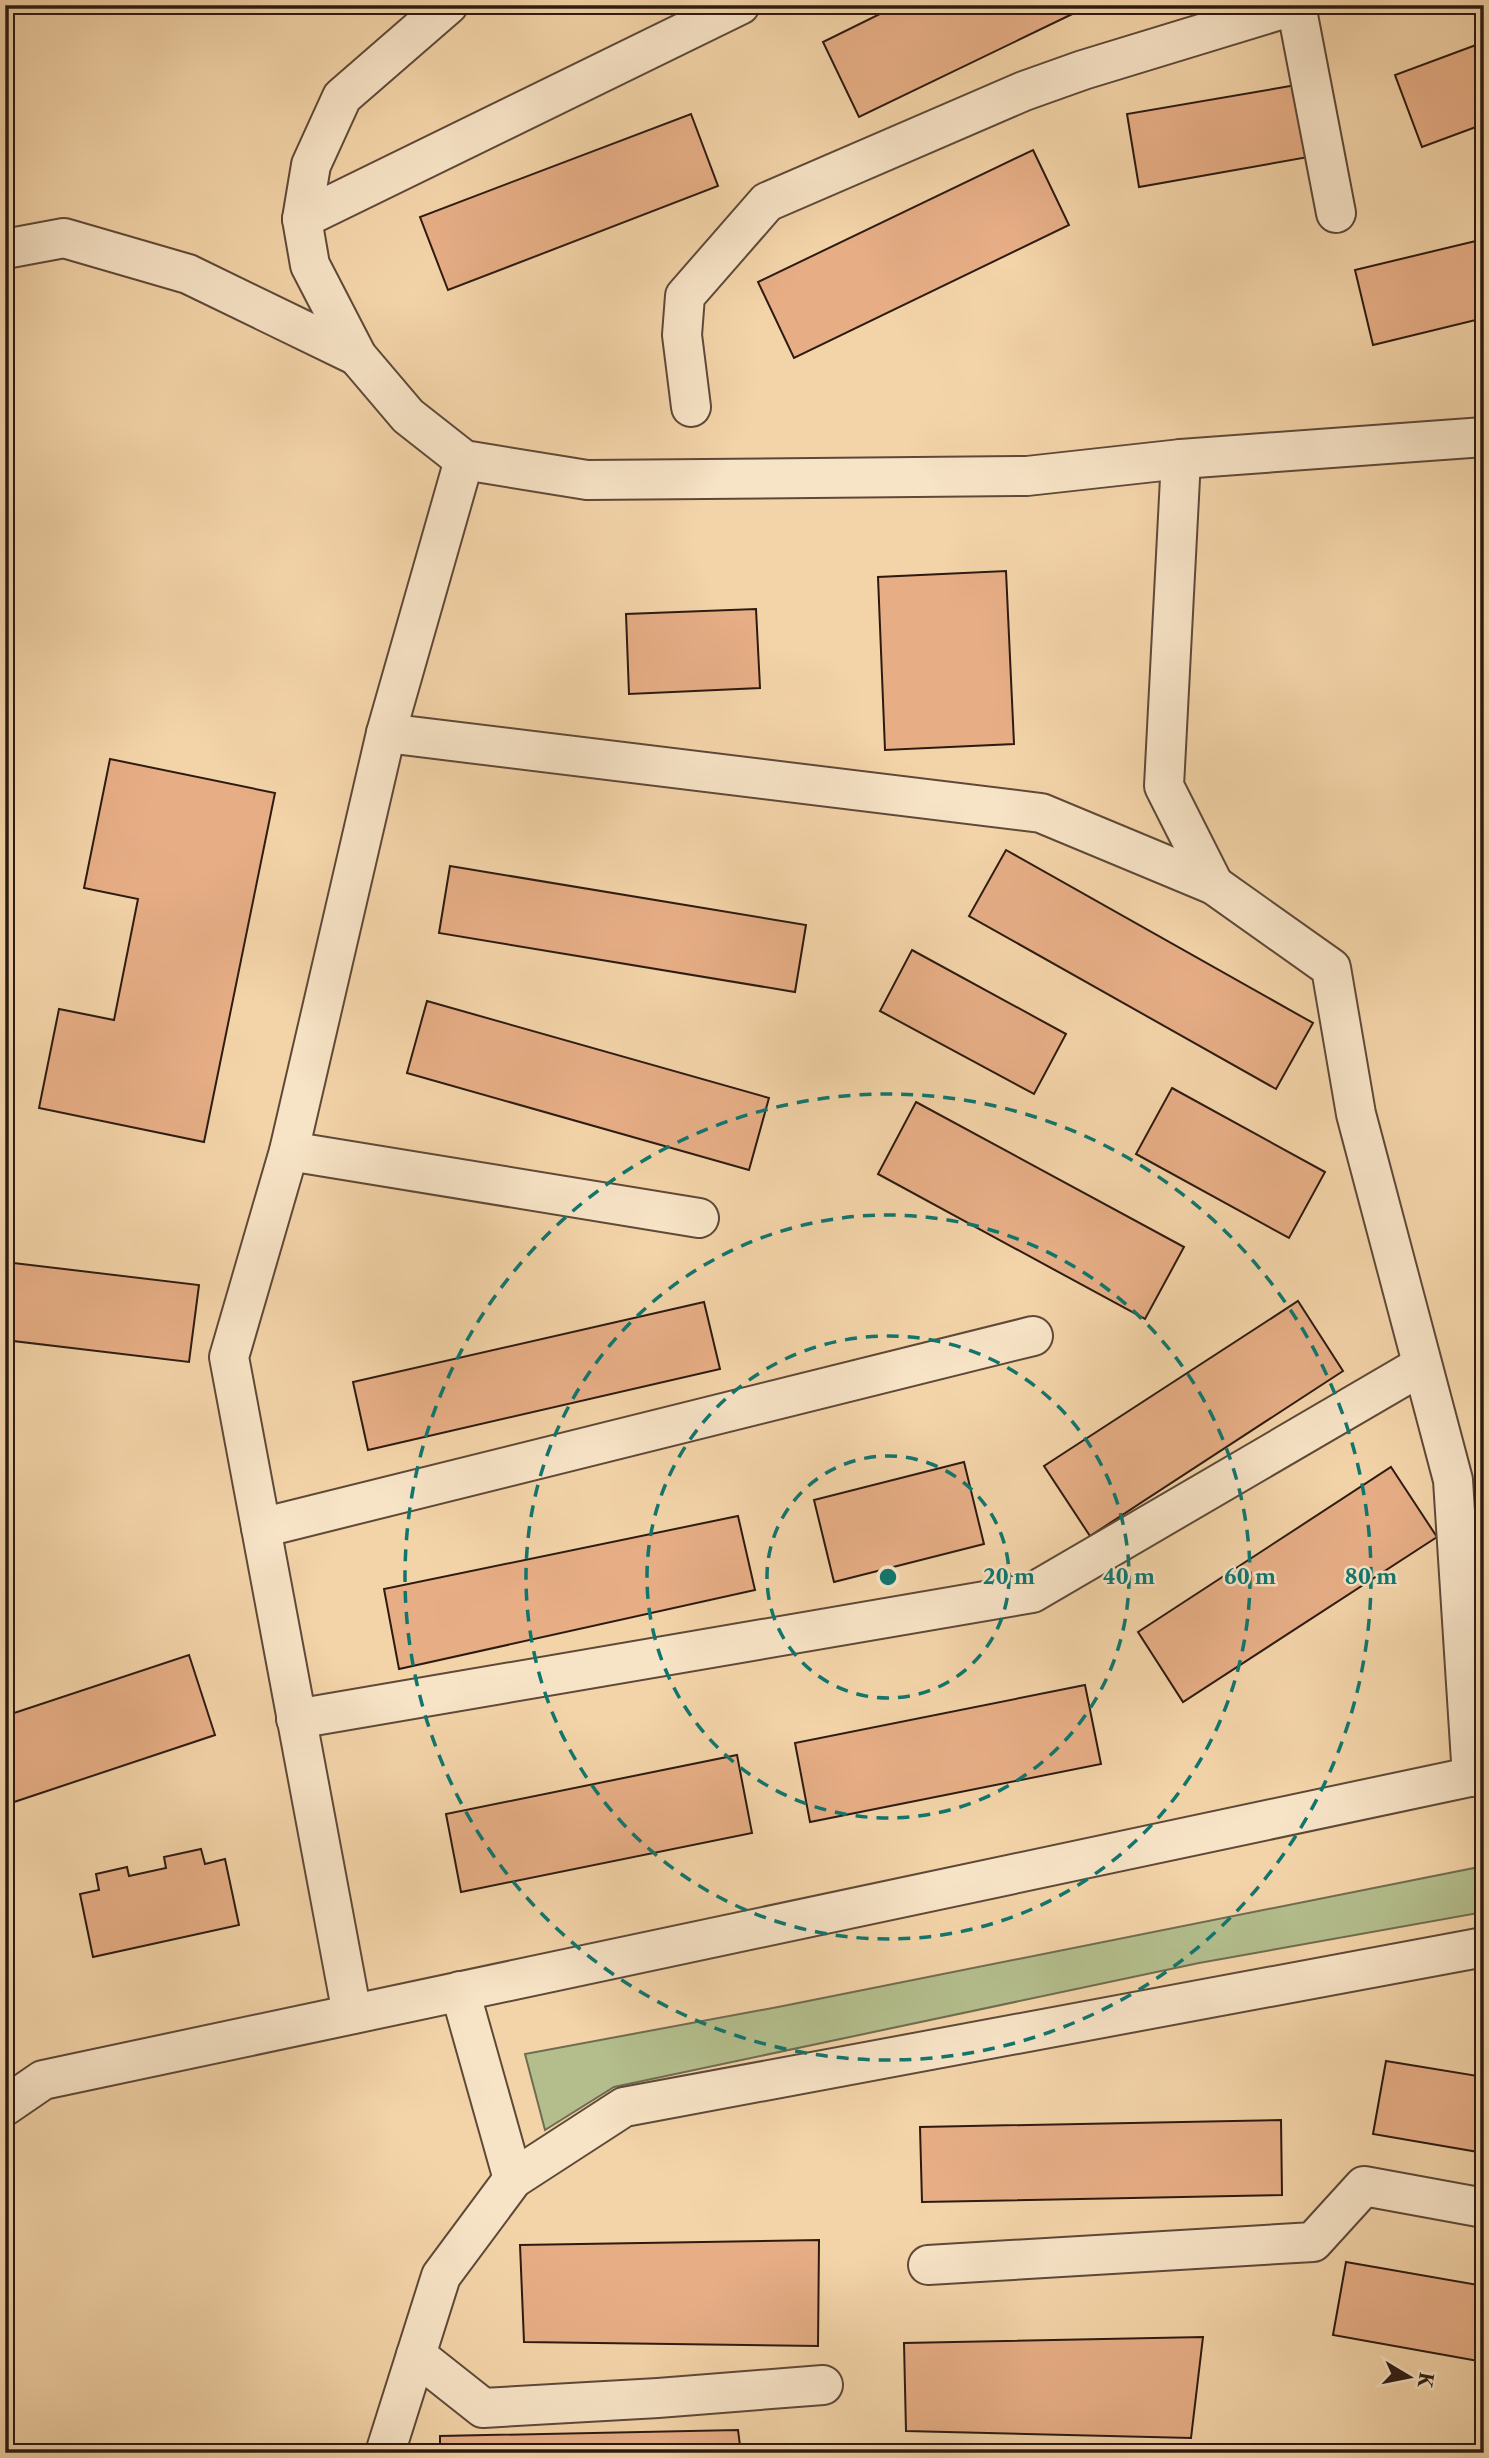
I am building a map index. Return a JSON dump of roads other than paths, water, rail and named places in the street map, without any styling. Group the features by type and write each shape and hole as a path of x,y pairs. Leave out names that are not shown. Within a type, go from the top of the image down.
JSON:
{"street":[{"path":"448,5 342,97 311,165 302,219 310,265 357,356 408,416 464,460 587,480 1027,476 1181,459 1474,434"},
{"path":"302,219 740,5"},
{"path":"691,407 682,335 685,296 767,202 1024,91 1083,70 1296,5 1336,213"},
{"path":"5,249 64,238 188,275 357,356"},
{"path":"1181,459 1164,786 1214,885"},
{"path":"352,2014 229,1357 289,1151 386,733 464,460"},
{"path":"5,2106 43,2080 1478,1776 1453,1480 1356,1114 1331,968 1214,885 1041,813 386,733"},
{"path":"289,1151 699,1218"},
{"path":"261,1528 1033,1336"},
{"path":"296,1719 1032,1593 1421,1366"},
{"path":"384,2453 441,2276 513,2179 624,2107 1484,1947"},
{"path":"460,1991 513,2179"},
{"path":"928,2264 1313,2242 1364,2186 1484,2208"},
{"path":"416,2356 483,2408 823,2385"}]}
